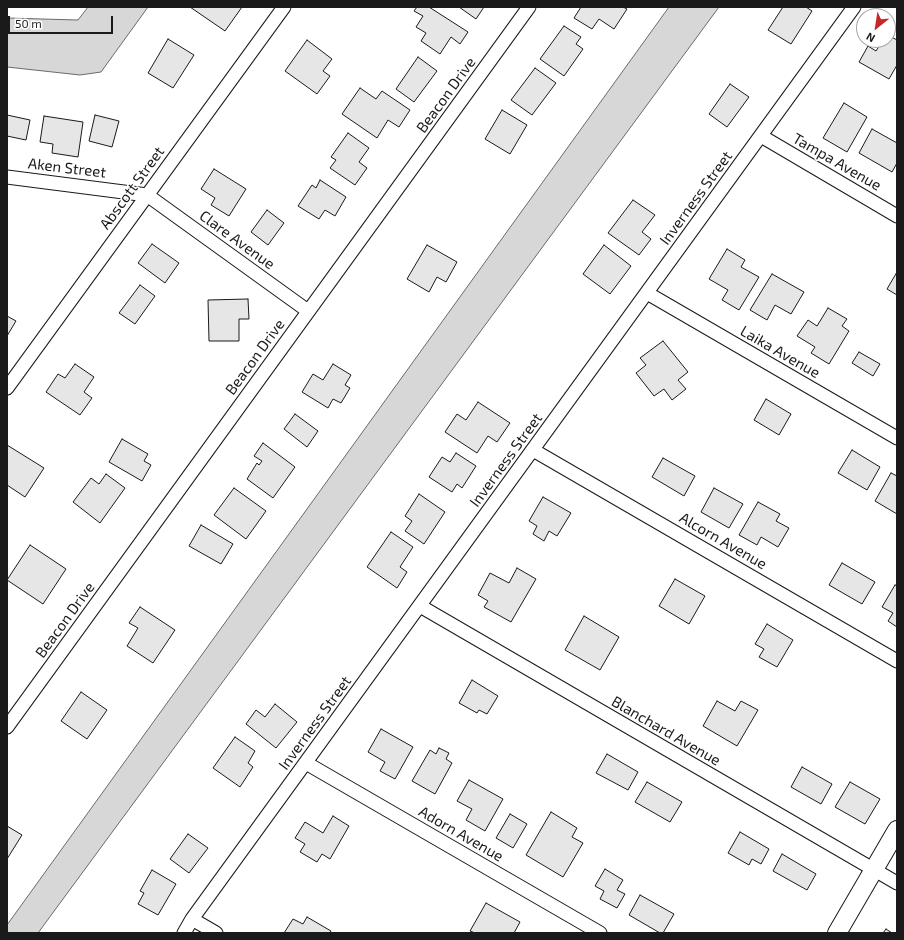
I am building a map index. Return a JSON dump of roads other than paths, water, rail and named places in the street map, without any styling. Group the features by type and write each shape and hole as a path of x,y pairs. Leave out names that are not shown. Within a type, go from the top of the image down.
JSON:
{"street":[{"name":"Abscott Street","path":"7,388 284,7"},
{"name":"Beacon Drive","path":"7,727 529,7"},
{"name":"Inverness Street","path":"184,933 192,919 854,7"},
{"name":"Tampa Avenue","path":"761,136 897,216"},
{"name":"Aken Street","path":"7,177 148,195"},
{"name":"Clare Avenue","path":"148,195 308,311"},
{"name":"Laika Avenue","path":"647,293 897,438"},
{"name":"Alcorn Avenue","path":"533,450 897,660"},
{"name":"Blanchard Avenue","path":"420,606 897,883"},
{"name":"Adorn Avenue","path":"306,763 600,933"},
{"path":"837,933 897,830"},
{"path":"192,919 216,933"}]}
